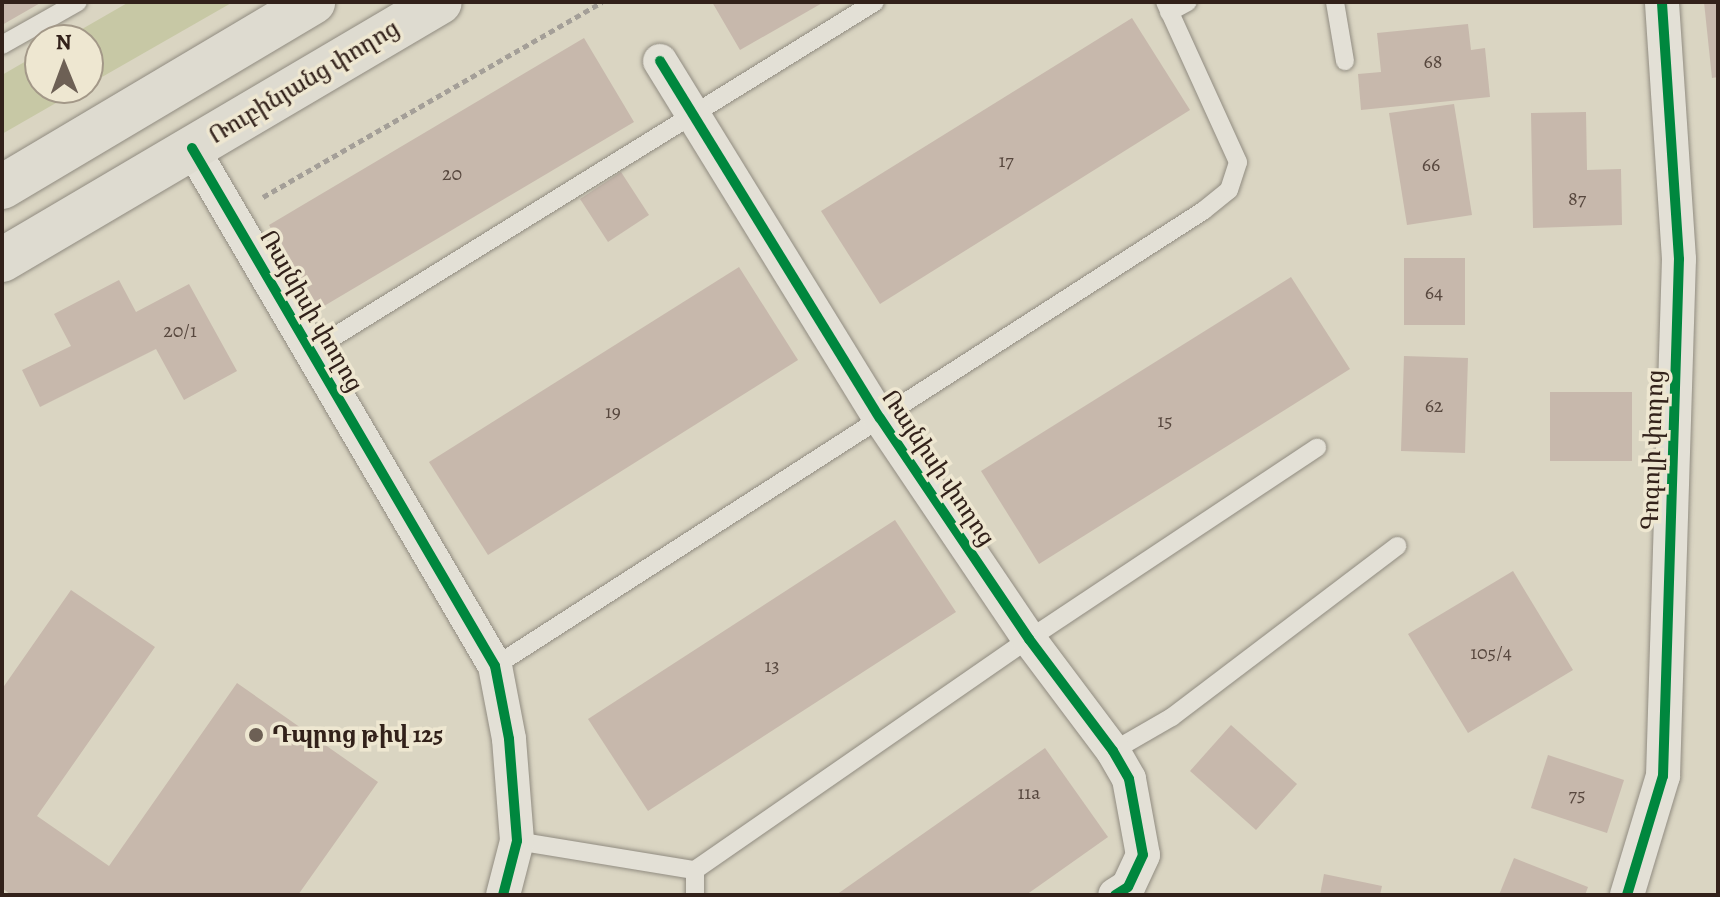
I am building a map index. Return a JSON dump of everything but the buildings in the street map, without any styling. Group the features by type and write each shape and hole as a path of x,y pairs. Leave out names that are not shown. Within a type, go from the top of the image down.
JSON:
{"main road":[{"path":"2,187 313,2"},
{"name":"Ռուբինյանց փողոց","path":"2,260 440,2"}],"street":[{"name":"Գոգոլի փողոց","path":"1627,895 1663,776 1679,259 1662,2"},
{"name":"Ռայնիսի փողոց","path":"660,61 880,418 1029,639 1113,751 1129,779 1143,855 1128,887 1115,895"},
{"name":"Ռայնիսի փողոց","path":"192,148 495,666 509,739 517,841 503,895"}],"lane":[{"path":"2,45 78,2"},
{"path":"311,351 875,2"},
{"path":"495,666 1203,211 1229,190 1238,162 1167,7 1188,2"},
{"path":"1335,2 1345,61"},
{"path":"517,841 695,870 1029,639 1317,448"},
{"path":"1113,751 1172,717 1397,546"},
{"path":"695,870 695,895"}],"path":[{"path":"583,2 588,10"},
{"path":"232,216 602,2"}],"green space":[{"path":"129,2 233,2 104,76 104,24 91,24"},
{"path":"24,62 24,104 54,104 2,134 2,75"}],"cycle path":[{"path":"1627,895 1663,776 1679,259 1662,2"},
{"path":"660,61 880,418 1029,639 1113,751 1129,779 1143,855 1128,887 1115,895"},
{"path":"192,148 495,666 509,739 517,841 503,895"}],"place":[{"name":"Դպրոց թիվ 125","path":"256,735"}]}
